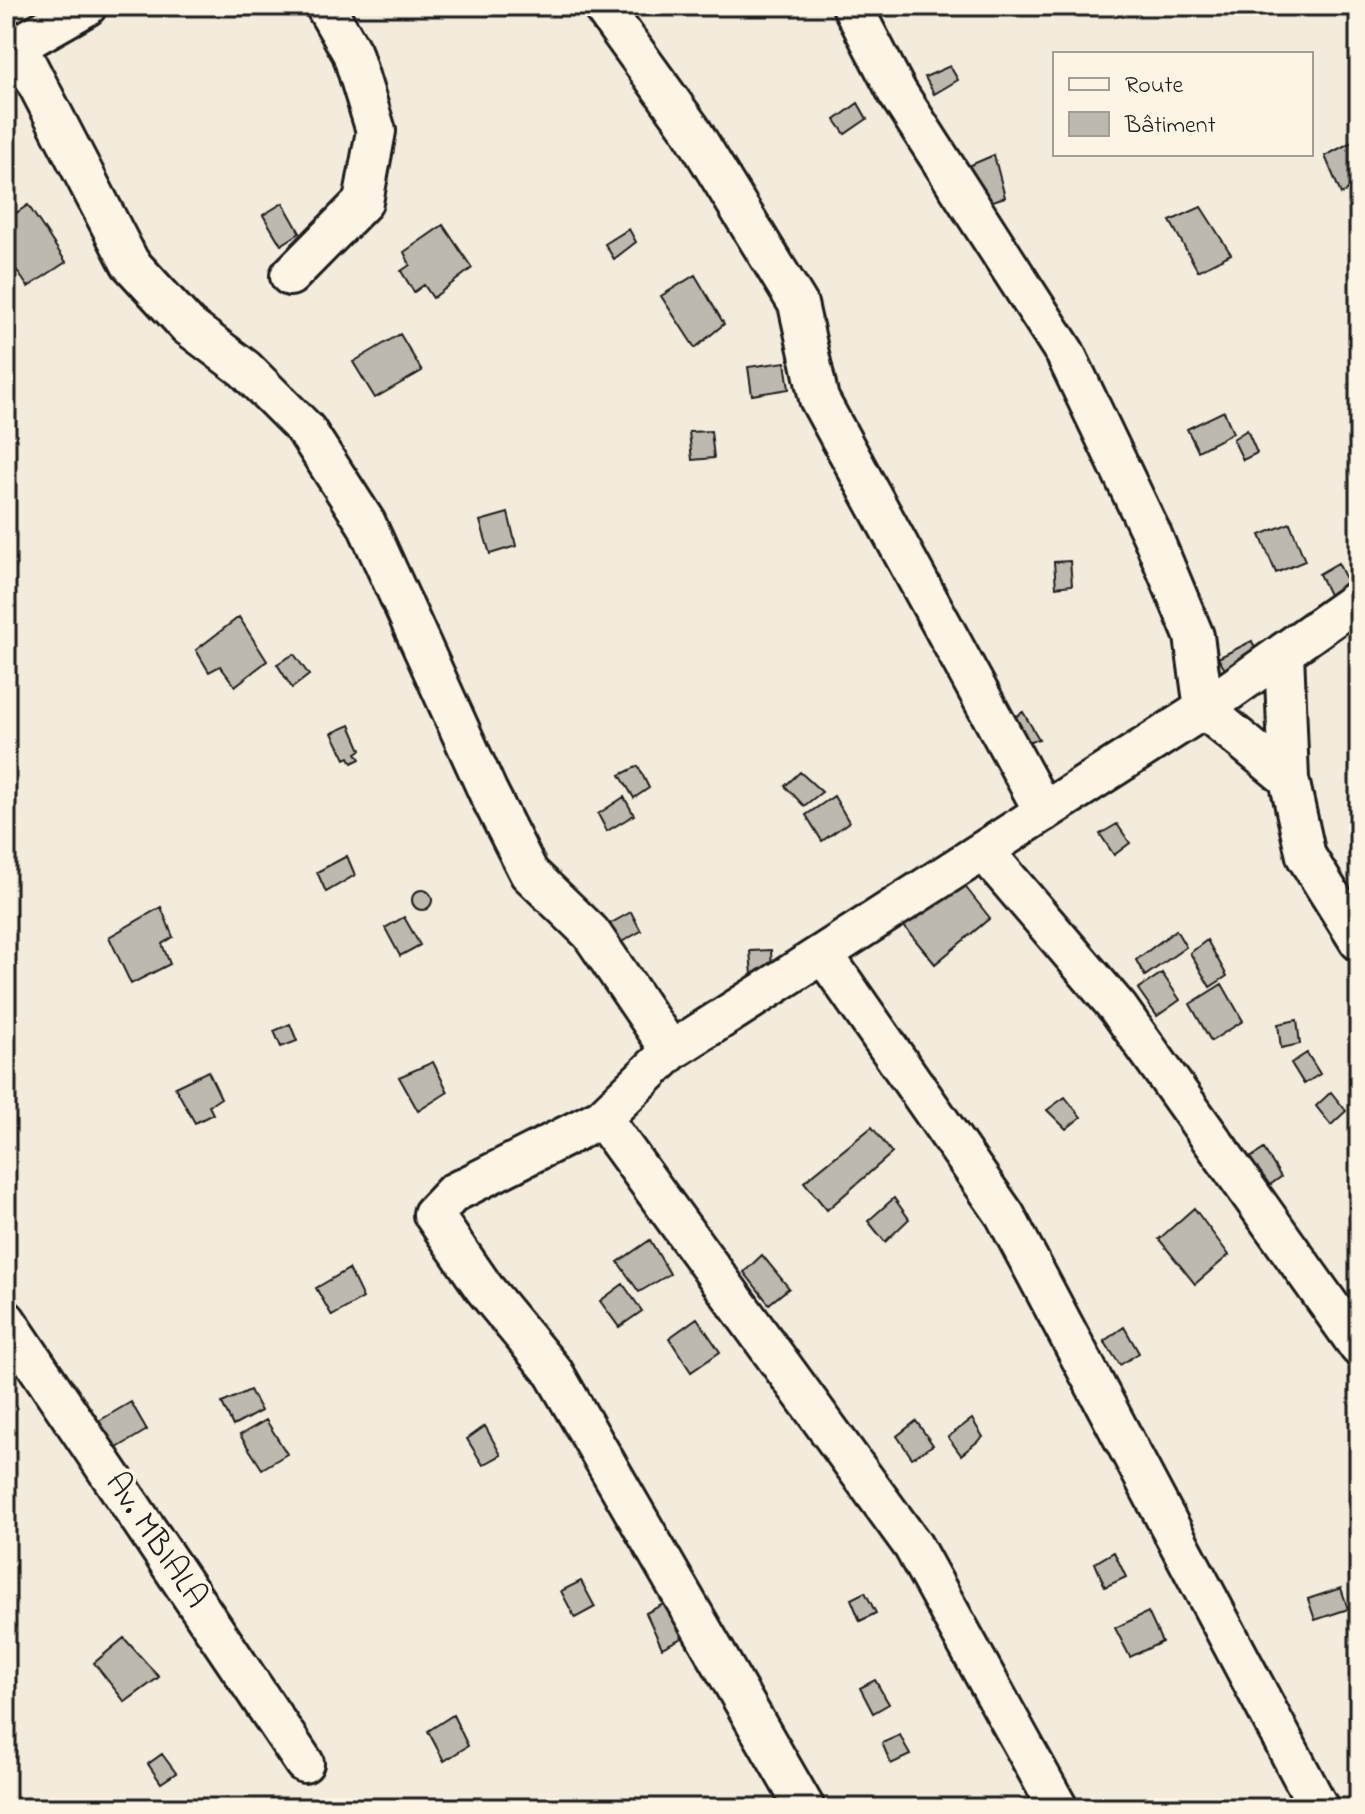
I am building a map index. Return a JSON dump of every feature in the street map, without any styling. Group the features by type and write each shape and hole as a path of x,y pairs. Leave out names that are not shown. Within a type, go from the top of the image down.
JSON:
{"street":[{"path":"87,6 12,48 130,263 188,326 245,369 306,430 366,523 488,792 529,873 591,933 671,1051"},
{"path":"290,276 363,202 376,131 352,53 325,6"},
{"path":"602,6 690,128 798,304 819,399 1044,812"},
{"path":"852,6 897,92 1065,353 1152,535 1194,636 1204,709 1289,779"},
{"path":"805,1808 554,1373 484,1288 433,1214 453,1193 602,1118 671,1051 1204,709 1359,599"},
{"path":"1284,652 1289,779 1306,856 1359,941"},
{"path":"984,851 1118,1008 1359,1347"},
{"path":"824,955 1005,1215 1319,1808"},
{"path":"602,1118 913,1546 1058,1808"},
{"name":"Av. MBIALA","path":"6,1320 304,1763"}],"building":[{"path":"950,66 958,80 934,94 925,77"},
{"path":"858,103 867,119 845,134 835,120"},
{"path":"1359,138 1359,184 1341,194 1325,156"},
{"path":"994,155 1005,197 971,208 959,170"},
{"path":"283,203 300,233 281,245 263,215"},
{"path":"28,205 66,262 28,287 6,255 6,220"},
{"path":"1201,207 1231,254 1198,271 1170,221"},
{"path":"443,225 472,268 433,298 424,285 414,292 401,271 410,265 404,252"},
{"path":"629,229 636,242 614,259 605,244"},
{"path":"695,275 724,324 695,348 661,296"},
{"path":"400,334 422,371 375,398 353,362"},
{"path":"785,362 789,389 752,395 748,367"},
{"path":"1224,411 1233,433 1198,451 1187,429"},
{"path":"1247,430 1257,453 1243,460 1233,439"},
{"path":"711,431 714,458 692,460 689,432"},
{"path":"508,513 516,546 490,554 480,521"},
{"path":"1290,523 1305,561 1276,573 1260,535"},
{"path":"1070,561 1072,585 1056,587 1054,562"},
{"path":"1338,563 1351,589 1331,599 1319,574"},
{"path":"239,617 267,661 235,686 220,666 209,672 196,650"},
{"path":"1252,641 1258,657 1227,673 1218,658"},
{"path":"294,654 309,675 292,688 277,664"},
{"path":"1023,712 1039,739 1022,743 1005,723"},
{"path":"350,725 361,750 356,753 360,759 352,763 349,757 345,759 332,733"},
{"path":"638,766 649,788 634,798 620,775"},
{"path":"800,772 822,792 804,806 785,786"},
{"path":"834,796 849,822 822,841 806,815"},
{"path":"624,797 634,815 607,831 598,814"},
{"path":"1117,824 1130,843 1114,855 1100,834"},
{"path":"347,856 355,875 326,892 317,872"},
{"path":"956,875 990,918 935,964 898,919"},
{"path":"422,890 429,893 432,900 429,907 422,910 415,907 412,900 415,893"},
{"path":"161,907 173,937 162,944 170,964 131,984 109,937"},
{"path":"631,912 641,931 616,945 606,926"},
{"path":"404,917 420,945 400,956 385,928"},
{"path":"1176,930 1186,947 1145,976 1136,960"},
{"path":"1207,940 1227,976 1210,987 1190,953"},
{"path":"771,950 772,974 752,975 750,951"},
{"path":"1162,973 1180,1000 1157,1016 1138,989"},
{"path":"1222,984 1243,1021 1211,1041 1190,1004"},
{"path":"1297,1020 1300,1044 1281,1048 1278,1024"},
{"path":"290,1024 297,1041 281,1047 274,1031"},
{"path":"1307,1053 1320,1074 1304,1084 1291,1063"},
{"path":"433,1062 448,1092 418,1111 399,1077"},
{"path":"208,1071 221,1098 209,1106 213,1114 195,1123 175,1087"},
{"path":"1331,1092 1346,1111 1331,1125 1316,1106"},
{"path":"1065,1097 1081,1117 1066,1129 1047,1110"},
{"path":"872,1127 892,1153 827,1210 804,1182"},
{"path":"1264,1149 1281,1177 1260,1192 1241,1164"},
{"path":"894,1198 909,1219 885,1242 868,1221"},
{"path":"1194,1208 1229,1255 1195,1284 1159,1239"},
{"path":"650,1240 670,1274 639,1292 618,1262"},
{"path":"762,1255 789,1288 769,1304 744,1272"},
{"path":"349,1269 363,1298 332,1316 316,1288"},
{"path":"623,1284 642,1311 619,1327 600,1301"},
{"path":"697,1318 720,1352 691,1372 669,1338"},
{"path":"1124,1327 1139,1353 1120,1365 1104,1341"},
{"path":"250,1390 261,1411 233,1426 222,1403"},
{"path":"131,1402 147,1430 102,1457 85,1429"},
{"path":"972,1419 983,1437 961,1455 948,1437"},
{"path":"266,1420 287,1454 262,1469 240,1435"},
{"path":"916,1421 933,1445 912,1458 897,1436"},
{"path":"485,1426 501,1455 483,1465 467,1439"},
{"path":"1114,1552 1126,1577 1105,1587 1095,1563"},
{"path":"581,1581 595,1607 575,1618 561,1591"},
{"path":"1341,1588 1348,1609 1315,1620 1308,1599"},
{"path":"865,1592 876,1613 860,1621 851,1599"},
{"path":"675,1598 692,1633 662,1648 646,1613"},
{"path":"1148,1612 1162,1642 1130,1657 1115,1628"},
{"path":"124,1638 159,1677 125,1702 94,1663"},
{"path":"875,1680 889,1704 873,1713 860,1688"},
{"path":"453,1715 468,1746 444,1761 428,1731"},
{"path":"900,1735 910,1755 891,1764 882,1743"},
{"path":"162,1754 176,1773 161,1783 148,1764"}]}
